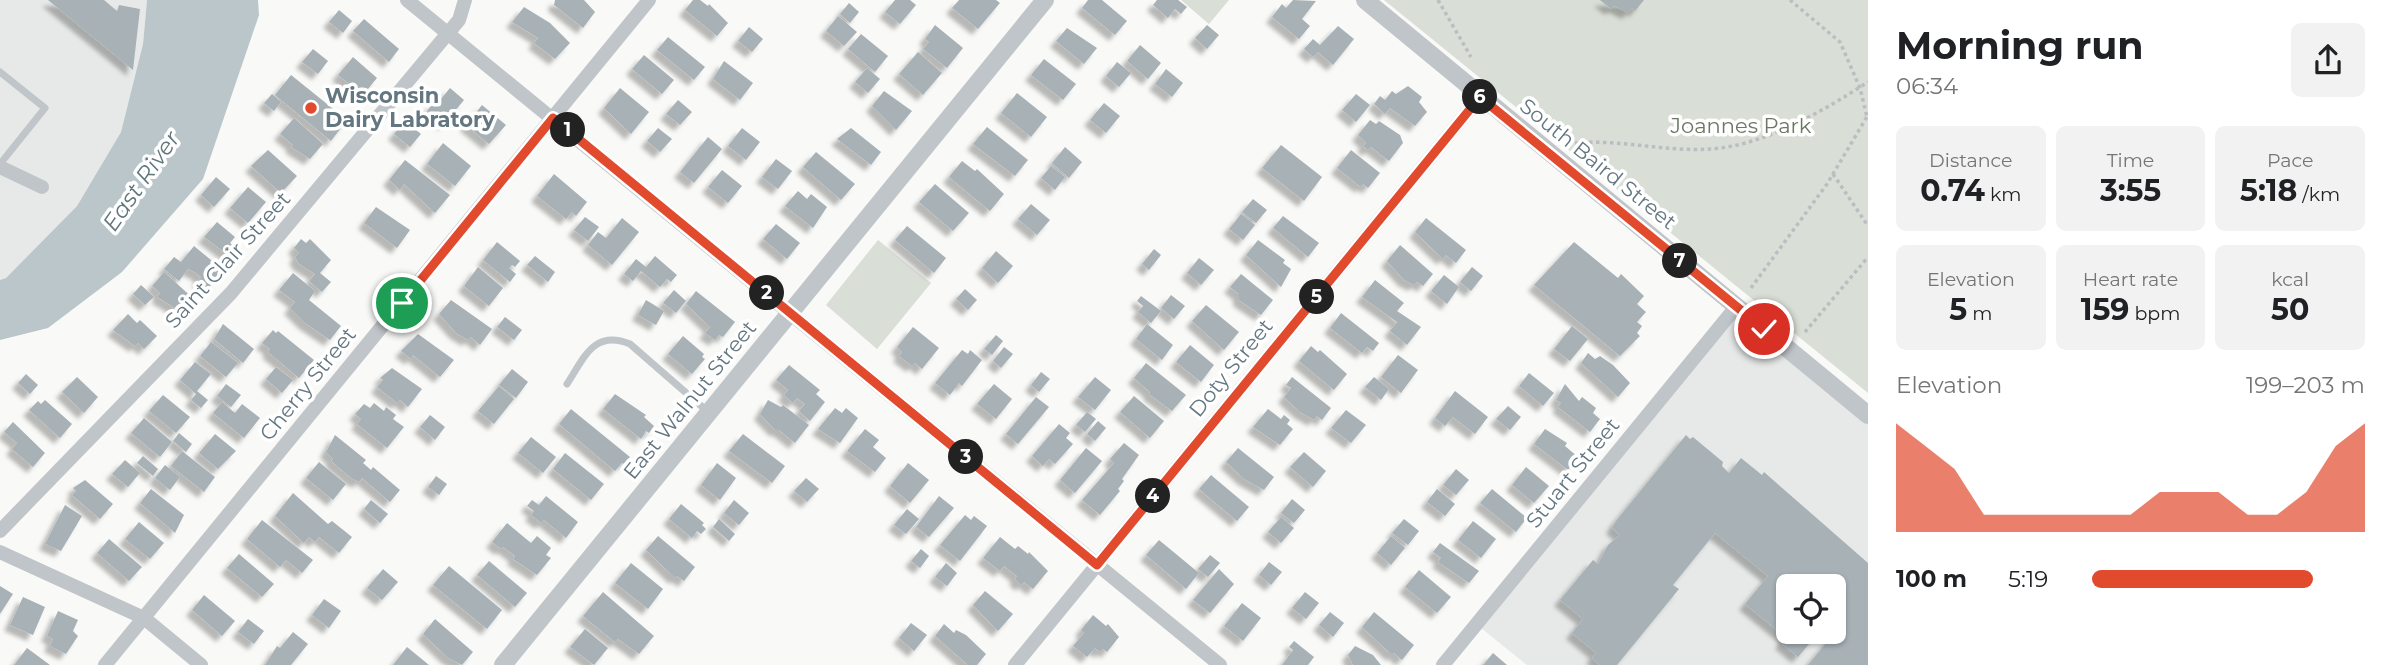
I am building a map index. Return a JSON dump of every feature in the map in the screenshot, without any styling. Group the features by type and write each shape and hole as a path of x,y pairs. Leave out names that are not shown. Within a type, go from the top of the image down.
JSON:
{"street":[{"path":"407,0 1220,665"},
{"name":"Saint Clair Street","path":"0,531 231,293 449,33 459,20 465,0"},
{"name":"Cherry Street","path":"105,665 649,0"},
{"name":"East Walnut Street","path":"503,665 1045,0"},
{"name":"South Baird Street","path":"1365,0 1868,415"},
{"name":"Doty Street","path":"1015,665 1480,97"},
{"path":"0,166 42,187"},
{"name":"Stuart Street","path":"1443,665 1736,307"},
{"path":"0,552 144,618 201,665"}],"lane":[{"path":"0,166 45,108 1,76"},
{"path":"567,384 589,351 604,339 618,339 630,344 709,413"}],"path":[{"path":"1438,0 1471,57"},
{"path":"1751,288 1833,174 1867,116 1860,88 1840,42 1790,0"},
{"path":"1575,143 1721,148 1762,137 1868,82"},
{"path":"1833,174 1868,226"},
{"path":"1805,332 1868,257"}],"shaded area":[{"path":"0,0 147,0 143,44 121,132 77,206 6,278 0,280"},
{"path":"1736,307 1868,415 1868,665 1527,665 1476,624"}],"green space":[{"path":"1181,0 1229,0 1209,24"},
{"name":"Joannes Park","path":"1384,0 1868,0 1868,393"},
{"path":"878,240 931,283 877,349 826,305"}],"water":[{"name":"East River","path":"147,0 258,0 259,15 203,179 122,272 48,328 0,340 0,280 6,278 77,206 121,132 143,44"}],"building":[{"path":"48,0 104,0 117,11 119,5 140,9 133,70"},
{"path":"555,0 584,0 595,12 583,28 554,5"},
{"path":"693,0 700,0 708,6 709,4 728,23 717,36 685,10"},
{"path":"895,0 910,0 916,5 900,24 885,12"},
{"path":"959,0 996,0 1000,3 978,29 952,8"},
{"path":"1088,0 1102,0 1127,21 1115,35 1082,8"},
{"path":"1157,0 1178,0 1187,7 1181,14 1175,9 1168,18 1153,5"},
{"path":"1293,0 1316,1 1302,19 1310,26 1299,39 1272,17 1282,4 1286,8"},
{"path":"1600,0 1644,0 1635,11 1632,8 1628,13 1614,6 1611,9"},
{"path":"849,3 859,12 850,23 840,14"},
{"path":"524,7 550,23 570,43 555,59 534,43 538,38 512,22"},
{"path":"339,10 352,21 343,33 329,22"},
{"path":"838,16 857,32 844,46 826,31"},
{"path":"364,19 399,49 389,62 353,31"},
{"path":"935,25 963,48 947,68 923,49 929,42 925,39"},
{"path":"1207,25 1219,35 1207,49 1195,38"},
{"path":"1338,26 1354,39 1333,65 1318,52 1313,57 1304,49 1313,39 1320,45"},
{"path":"749,27 763,39 752,52 738,41"},
{"path":"1067,28 1097,48 1084,64 1056,41"},
{"path":"861,34 888,56 875,72 848,49"},
{"path":"668,37 705,67 694,80 657,50"},
{"path":"1140,45 1161,63 1148,79 1127,61"},
{"path":"313,49 328,61 318,74 302,62"},
{"path":"918,52 942,73 923,95 899,74"},
{"path":"644,55 674,80 662,94 632,69"},
{"path":"353,57 377,78 363,95 338,75"},
{"path":"1044,59 1076,84 1063,100 1031,75"},
{"path":"724,61 753,83 740,100 713,79"},
{"path":"1117,62 1131,73 1119,87 1106,76"},
{"path":"867,68 880,79 868,93 855,82"},
{"path":"1166,69 1183,83 1172,97 1155,84"},
{"name":"Wisconsin Dairy Labratory","path":"291,75 347,120 331,141 275,95"},
{"path":"1408,86 1422,97 1419,102 1427,112 1415,126 1390,108 1385,114 1374,104 1380,96 1385,100 1392,91 1396,94"},
{"path":"450,88 464,100 444,124 427,111 433,103 436,105"},
{"path":"620,88 649,112 631,134 604,108"},
{"path":"884,91 912,111 896,130 872,106"},
{"path":"1017,93 1047,117 1031,137 1001,113"},
{"path":"272,94 281,102 274,111 264,103"},
{"path":"1356,94 1370,105 1356,122 1342,110"},
{"path":"678,100 692,112 680,125 666,114"},
{"path":"1104,103 1120,116 1106,133 1090,120"},
{"path":"482,105 506,125 489,144 466,125"},
{"path":"294,118 323,144 310,159 291,147 293,145 280,134"},
{"path":"1370,120 1376,124 1379,121 1400,135 1403,143 1389,161 1371,147 1368,150 1363,146 1366,143 1358,135"},
{"path":"405,121 421,134 410,147 394,134"},
{"path":"987,127 1028,160 1015,176 973,144"},
{"path":"658,128 672,139 660,152 647,141"},
{"path":"742,128 760,142 746,160 728,146"},
{"path":"851,128 881,152 871,165 837,139"},
{"path":"708,137 722,149 694,183 680,172"},
{"path":"443,143 471,166 455,186 427,164"},
{"path":"1281,145 1322,177 1304,201 1262,168"},
{"path":"1065,147 1082,162 1069,178 1052,163"},
{"path":"268,150 297,176 281,193 251,166"},
{"path":"1351,150 1380,173 1368,188 1363,184 1361,187 1337,168"},
{"path":"816,152 855,184 841,200 803,167"},
{"path":"776,159 792,171 778,189 762,177"},
{"path":"405,160 450,195 435,213 404,184 400,190 389,180"},
{"path":"962,161 975,171 977,169 1004,194 990,211 949,177"},
{"path":"1051,166 1065,177 1055,190 1041,178"},
{"path":"722,170 742,186 728,203 708,187"},
{"path":"554,174 587,202 576,216 572,212 566,219 537,196"},
{"path":"216,177 230,189 214,207 201,195"},
{"path":"935,184 969,213 953,231 919,202"},
{"path":"248,187 266,202 248,223 230,208"},
{"path":"798,191 807,199 811,194 827,207 813,228 785,206"},
{"path":"1253,199 1267,210 1256,223 1242,212"},
{"path":"1031,204 1050,220 1037,235 1018,219"},
{"path":"376,207 410,230 397,248 364,223"},
{"path":"1241,214 1255,225 1243,240 1229,229"},
{"path":"1283,216 1319,243 1308,257 1273,228"},
{"path":"585,217 599,227 588,241 574,230"},
{"path":"622,218 639,232 612,265 588,245 598,232 606,238"},
{"path":"1426,218 1466,250 1456,263 1446,255 1443,259 1415,232"},
{"path":"217,222 235,237 230,243 235,247 228,255 204,237"},
{"path":"776,224 800,243 787,259 763,239"},
{"path":"907,226 946,258 934,273 895,240"},
{"path":"301,239 306,243 310,239 331,260 320,273 331,282 322,292 309,281 315,274 299,264 295,257 299,253 294,248"},
{"path":"1258,240 1285,260 1283,263 1291,269 1281,287 1246,255"},
{"path":"497,242 520,261 515,267 512,265 509,268 516,274 510,282 483,260"},
{"path":"1574,242 1618,278 1621,274 1644,296 1637,304 1646,312 1637,322 1642,326 1637,333 1640,336 1620,356 1534,285"},
{"path":"1400,245 1433,274 1423,286 1404,280 1387,261"},
{"path":"194,246 222,269 208,289 198,281 201,277 188,269 179,281 164,269 174,257 181,262"},
{"path":"1154,249 1161,255 1149,270 1142,264"},
{"path":"996,251 1013,266 998,283 982,268"},
{"path":"535,256 555,272 548,282 527,265"},
{"path":"655,256 677,275 671,282 667,279 660,287 641,271 633,281 624,274 636,259 646,267"},
{"path":"1199,258 1214,270 1201,285 1187,273"},
{"path":"478,267 503,288 489,306 464,286"},
{"path":"1472,267 1483,276 1471,291 1460,282"},
{"path":"164,272 195,300 183,313 157,297 160,293 152,286"},
{"path":"293,273 315,291 309,300 341,326 330,340 305,323 290,308 295,302 279,290"},
{"path":"1241,274 1273,300 1261,315 1239,300 1239,294 1230,287"},
{"path":"1444,275 1459,287 1447,304 1431,291"},
{"path":"1375,280 1404,303 1397,311 1421,327 1407,345 1390,331 1397,322 1362,297"},
{"path":"141,285 154,297 145,305 133,294"},
{"path":"965,289 977,300 968,310 956,299"},
{"path":"674,290 686,301 676,313 663,303"},
{"path":"696,291 735,322 723,337 719,335 715,340 705,333 710,327 686,304"},
{"path":"1171,295 1185,306 1174,319 1161,308"},
{"path":"1141,296 1161,311 1151,323 1138,312 1143,306 1137,301"},
{"path":"451,300 492,329 480,345 471,337 468,340 456,333 439,314"},
{"path":"646,300 664,311 656,325 638,315"},
{"path":"1206,305 1239,332 1224,350 1192,321"},
{"path":"1341,313 1379,343 1373,351 1367,347 1362,353 1330,328"},
{"path":"128,314 137,323 140,320 157,336 144,349 138,343 135,346 113,330"},
{"path":"505,317 522,330 514,340 497,327"},
{"path":"223,324 254,349 243,363 214,339"},
{"path":"1147,324 1173,345 1162,360 1136,339"},
{"path":"1572,326 1588,339 1570,361 1554,349"},
{"path":"913,327 939,348 922,369 915,363 912,366 899,356 902,352 897,347"},
{"path":"273,330 276,333 278,331 314,360 299,378 268,352 270,349 262,343"},
{"path":"418,334 454,360 440,377 413,355 411,359 401,351"},
{"path":"996,335 1003,341 992,355 984,349"},
{"path":"683,336 704,354 702,357 705,359 692,374 668,354"},
{"path":"211,342 238,363 226,377 200,356"},
{"path":"1190,345 1214,365 1201,382 1176,362"},
{"path":"1311,346 1318,352 1320,350 1347,374 1334,390 1299,361"},
{"path":"1004,347 1013,354 1001,368 993,361"},
{"path":"962,350 968,354 970,350 982,360 962,386 959,383 950,395 935,383"},
{"path":"1588,353 1595,359 1600,356 1613,365 1630,383 1618,397 1581,363"},
{"path":"1398,355 1418,370 1401,393 1381,377"},
{"path":"195,362 211,374 197,391 208,400 201,408 191,400 196,394 180,380"},
{"path":"1146,363 1186,395 1172,411 1149,394 1134,378"},
{"path":"789,365 820,390 816,394 825,402 810,421 799,411 805,404 797,398 793,403 784,395 788,390 776,380"},
{"path":"276,367 293,380 282,393 266,379"},
{"path":"392,368 422,389 408,407 400,400 397,403 377,387 383,380 380,378"},
{"path":"512,369 528,382 516,398 499,385"},
{"path":"1041,372 1050,379 1039,392 1031,385"},
{"path":"1529,373 1554,393 1543,406 1519,386"},
{"path":"26,374 38,385 30,394 18,383"},
{"path":"77,377 98,397 84,413 62,392"},
{"path":"1095,377 1111,390 1095,410 1078,397"},
{"path":"1292,377 1331,408 1322,420 1317,416 1314,420 1300,412 1284,397 1291,388 1286,385"},
{"path":"1374,377 1389,389 1381,400 1365,387"},
{"path":"226,384 241,395 231,407 217,396"},
{"path":"994,384 1012,399 996,419 977,404"},
{"path":"1565,384 1579,401 1582,397 1596,408 1593,413 1600,419 1590,432 1558,407 1561,403 1556,400"},
{"path":"499,386 514,399 494,424 478,411"},
{"path":"1455,391 1488,417 1475,434 1453,417 1445,426 1435,418"},
{"path":"615,394 646,415 644,417 654,426 649,433 646,431 641,439 603,409"},
{"path":"163,395 190,417 176,433 149,411"},
{"path":"1134,396 1164,421 1150,438 1120,412"},
{"path":"1036,397 1049,407 1018,444 1006,434"},
{"path":"45,400 72,424 60,438 29,410 38,401 41,404"},
{"path":"768,400 781,407 783,405 809,425 795,443 779,430 775,430 760,414"},
{"path":"222,402 235,413 242,404 260,418 244,438 213,413"},
{"path":"374,403 384,411 386,407 396,415 393,419 404,427 387,448 357,424 361,419 355,414 364,404 370,408"},
{"path":"1508,406 1521,417 1510,430 1496,419"},
{"path":"835,408 842,413 846,408 858,418 840,443 818,429"},
{"path":"571,409 630,457 624,464 615,471 559,424"},
{"path":"1268,409 1281,419 1284,415 1290,420 1287,424 1293,429 1280,445 1253,427"},
{"path":"1346,410 1366,425 1351,443 1331,428"},
{"path":"1087,412 1096,419 1085,432 1076,425"},
{"path":"430,415 445,427 435,440 420,427"},
{"path":"144,418 172,442 160,457 131,433"},
{"path":"1098,421 1106,428 1095,441 1087,434"},
{"path":"13,422 45,453 33,467 12,449 17,443 4,432"},
{"path":"1059,424 1070,433 1066,438 1073,444 1055,464 1049,459 1043,466 1032,456"},
{"path":"865,429 879,440 873,447 886,458 875,472 847,451"},
{"path":"1545,429 1567,443 1565,446 1578,457 1568,470 1534,444"},
{"path":"179,433 192,444 186,452 173,441"},
{"path":"215,434 236,451 218,469 199,453"},
{"path":"743,434 785,466 772,483 729,451"},
{"path":"335,435 366,460 363,463 371,470 373,467 400,490 390,502 362,478 359,482 351,478 331,461 333,459 326,452"},
{"path":"1686,435 1690,439 1693,437 1723,462 1722,466 1729,473 1741,458 1762,475 1764,472 1868,563 1868,665 1808,665 1825,644 1846,644 1846,574 1776,574 1776,630 1745,604 1768,576 1715,533 1673,585 1679,589 1617,665 1600,665 1592,658 1596,653 1572,633 1583,619 1560,600 1593,560 1598,564 1608,545 1620,535 1612,528"},
{"path":"531,437 556,457 543,473 518,453"},
{"path":"1124,443 1139,455 1122,479 1124,481 1118,489 1120,491 1100,515 1082,500 1114,463 1110,459"},
{"path":"1086,448 1102,461 1075,493 1060,480"},
{"path":"1238,448 1274,477 1264,490 1244,479 1226,462"},
{"path":"182,451 215,477 204,492 171,466"},
{"path":"1304,452 1326,471 1313,487 1290,467"},
{"path":"565,453 604,484 591,500 553,469"},
{"path":"143,456 158,469 153,476 137,463"},
{"path":"125,460 140,473 128,487 112,474"},
{"path":"319,462 346,484 333,500 306,478"},
{"path":"717,463 736,478 720,500 701,485"},
{"path":"908,463 929,480 910,503 890,486"},
{"path":"165,465 180,477 170,490 155,478"},
{"path":"1526,467 1549,486 1534,503 1512,485"},
{"path":"1456,469 1469,480 1456,495 1443,485"},
{"path":"1211,475 1249,507 1237,521 1199,489"},
{"path":"436,476 447,484 439,495 428,487"},
{"path":"806,478 819,489 807,502 794,491"},
{"path":"85,480 113,504 100,519 72,495 76,491 73,488"},
{"path":"151,489 184,515 175,533 140,503"},
{"path":"1437,489 1455,504 1445,516 1427,502"},
{"path":"1492,489 1527,518 1516,532 1480,503"},
{"path":"293,493 328,524 332,521 352,537 339,553 319,537 315,542 309,537 304,543 275,516"},
{"path":"546,496 578,522 566,538 544,520 541,523 531,515 534,511 527,506 532,500 539,505"},
{"path":"939,496 954,508 929,537 916,527"},
{"path":"1292,499 1305,510 1294,523 1281,513"},
{"path":"371,500 388,514 380,523 364,509"},
{"path":"734,500 749,513 739,525 724,513"},
{"path":"681,504 704,523 702,525 706,529 701,534 697,531 692,538 669,519"},
{"path":"65,505 82,516 61,551 45,544"},
{"path":"907,509 919,519 906,534 894,525"},
{"path":"965,515 971,520 974,516 987,526 960,561 940,545"},
{"path":"1281,517 1294,528 1281,543 1268,532"},
{"path":"719,519 735,534 729,541 713,527"},
{"path":"1404,519 1419,531 1408,545 1392,533"},
{"path":"262,520 313,560 302,573 286,560 280,567 247,539"},
{"path":"1473,521 1496,539 1481,558 1458,540"},
{"path":"139,522 164,543 150,559 125,539"},
{"path":"507,523 531,543 537,536 551,548 546,555 551,558 537,575 513,559 515,556 503,547 501,549 492,542"},
{"path":"658,536 695,567 684,581 677,576 675,578 646,550"},
{"path":"1391,536 1405,548 1391,565 1377,553"},
{"path":"1000,537 1015,549 1018,546 1028,554 1029,552 1048,571 1033,589 1024,582 1021,585 1015,579 1017,576 1004,566 1000,571 983,558"},
{"path":"109,539 142,567 129,581 97,553"},
{"path":"1159,540 1199,573 1186,589 1146,555"},
{"path":"1440,543 1479,571 1469,583 1438,562 1441,558 1433,552"},
{"path":"921,549 929,556 920,568 911,561"},
{"path":"239,554 274,584 262,597 227,568"},
{"path":"1210,555 1220,563 1208,577 1198,569"},
{"path":"489,561 527,593 515,607 477,575"},
{"path":"1269,562 1282,572 1271,585 1259,575"},
{"path":"631,563 663,589 648,609 615,583"},
{"path":"946,563 957,573 947,586 935,577"},
{"path":"449,566 502,610 487,629 433,585"},
{"path":"383,569 398,582 382,600 367,588"},
{"path":"1219,569 1234,584 1210,613 1193,600"},
{"path":"1419,570 1451,597 1437,613 1405,587"},
{"path":"0,586 13,594 0,614"},
{"path":"985,591 1013,614 998,631 973,605"},
{"path":"603,592 654,636 639,654 618,639 615,642 583,616"},
{"path":"1305,592 1319,603 1306,619 1292,608"},
{"path":"204,595 235,621 222,636 192,610"},
{"path":"23,597 45,607 33,635 10,625"},
{"path":"324,599 341,611 329,628 312,615"},
{"path":"1242,603 1261,618 1243,641 1224,626"},
{"path":"58,611 78,620 73,631 78,636 66,654 50,646 53,639 47,636"},
{"path":"1330,612 1344,623 1333,637 1319,625"},
{"path":"1374,612 1414,645 1402,660 1394,653 1392,655 1362,627"},
{"path":"1093,615 1106,626 1108,624 1119,637 1107,652 1103,649 1100,652 1095,648 1087,657 1073,646 1084,633 1081,630"},
{"path":"248,619 264,631 254,644 238,632"},
{"path":"435,619 473,652 462,665 448,658 423,634"},
{"path":"911,623 927,635 914,651 899,638"},
{"path":"944,624 954,633 956,630 966,635 986,654 977,665 968,665 935,636"},
{"path":"585,629 608,648 594,665 570,647"},
{"path":"293,632 308,644 291,665 265,665 277,646 280,648"},
{"path":"1294,641 1314,657 1308,665 1282,665 1293,650 1289,647"},
{"path":"1782,644 1809,644 1798,657"},
{"path":"1355,646 1373,655 1381,665 1353,665 1348,655"},
{"path":"407,647 429,665 393,665"},
{"path":"27,648 50,665 14,665"},
{"path":"1493,653 1507,665 1483,665"}],"place":[{"name":"Wisconsin Dairy Labratory","path":"311,108"}],"route":[{"path":"402,303 553,118 1097,565 1480,97 1764,329"}]}
